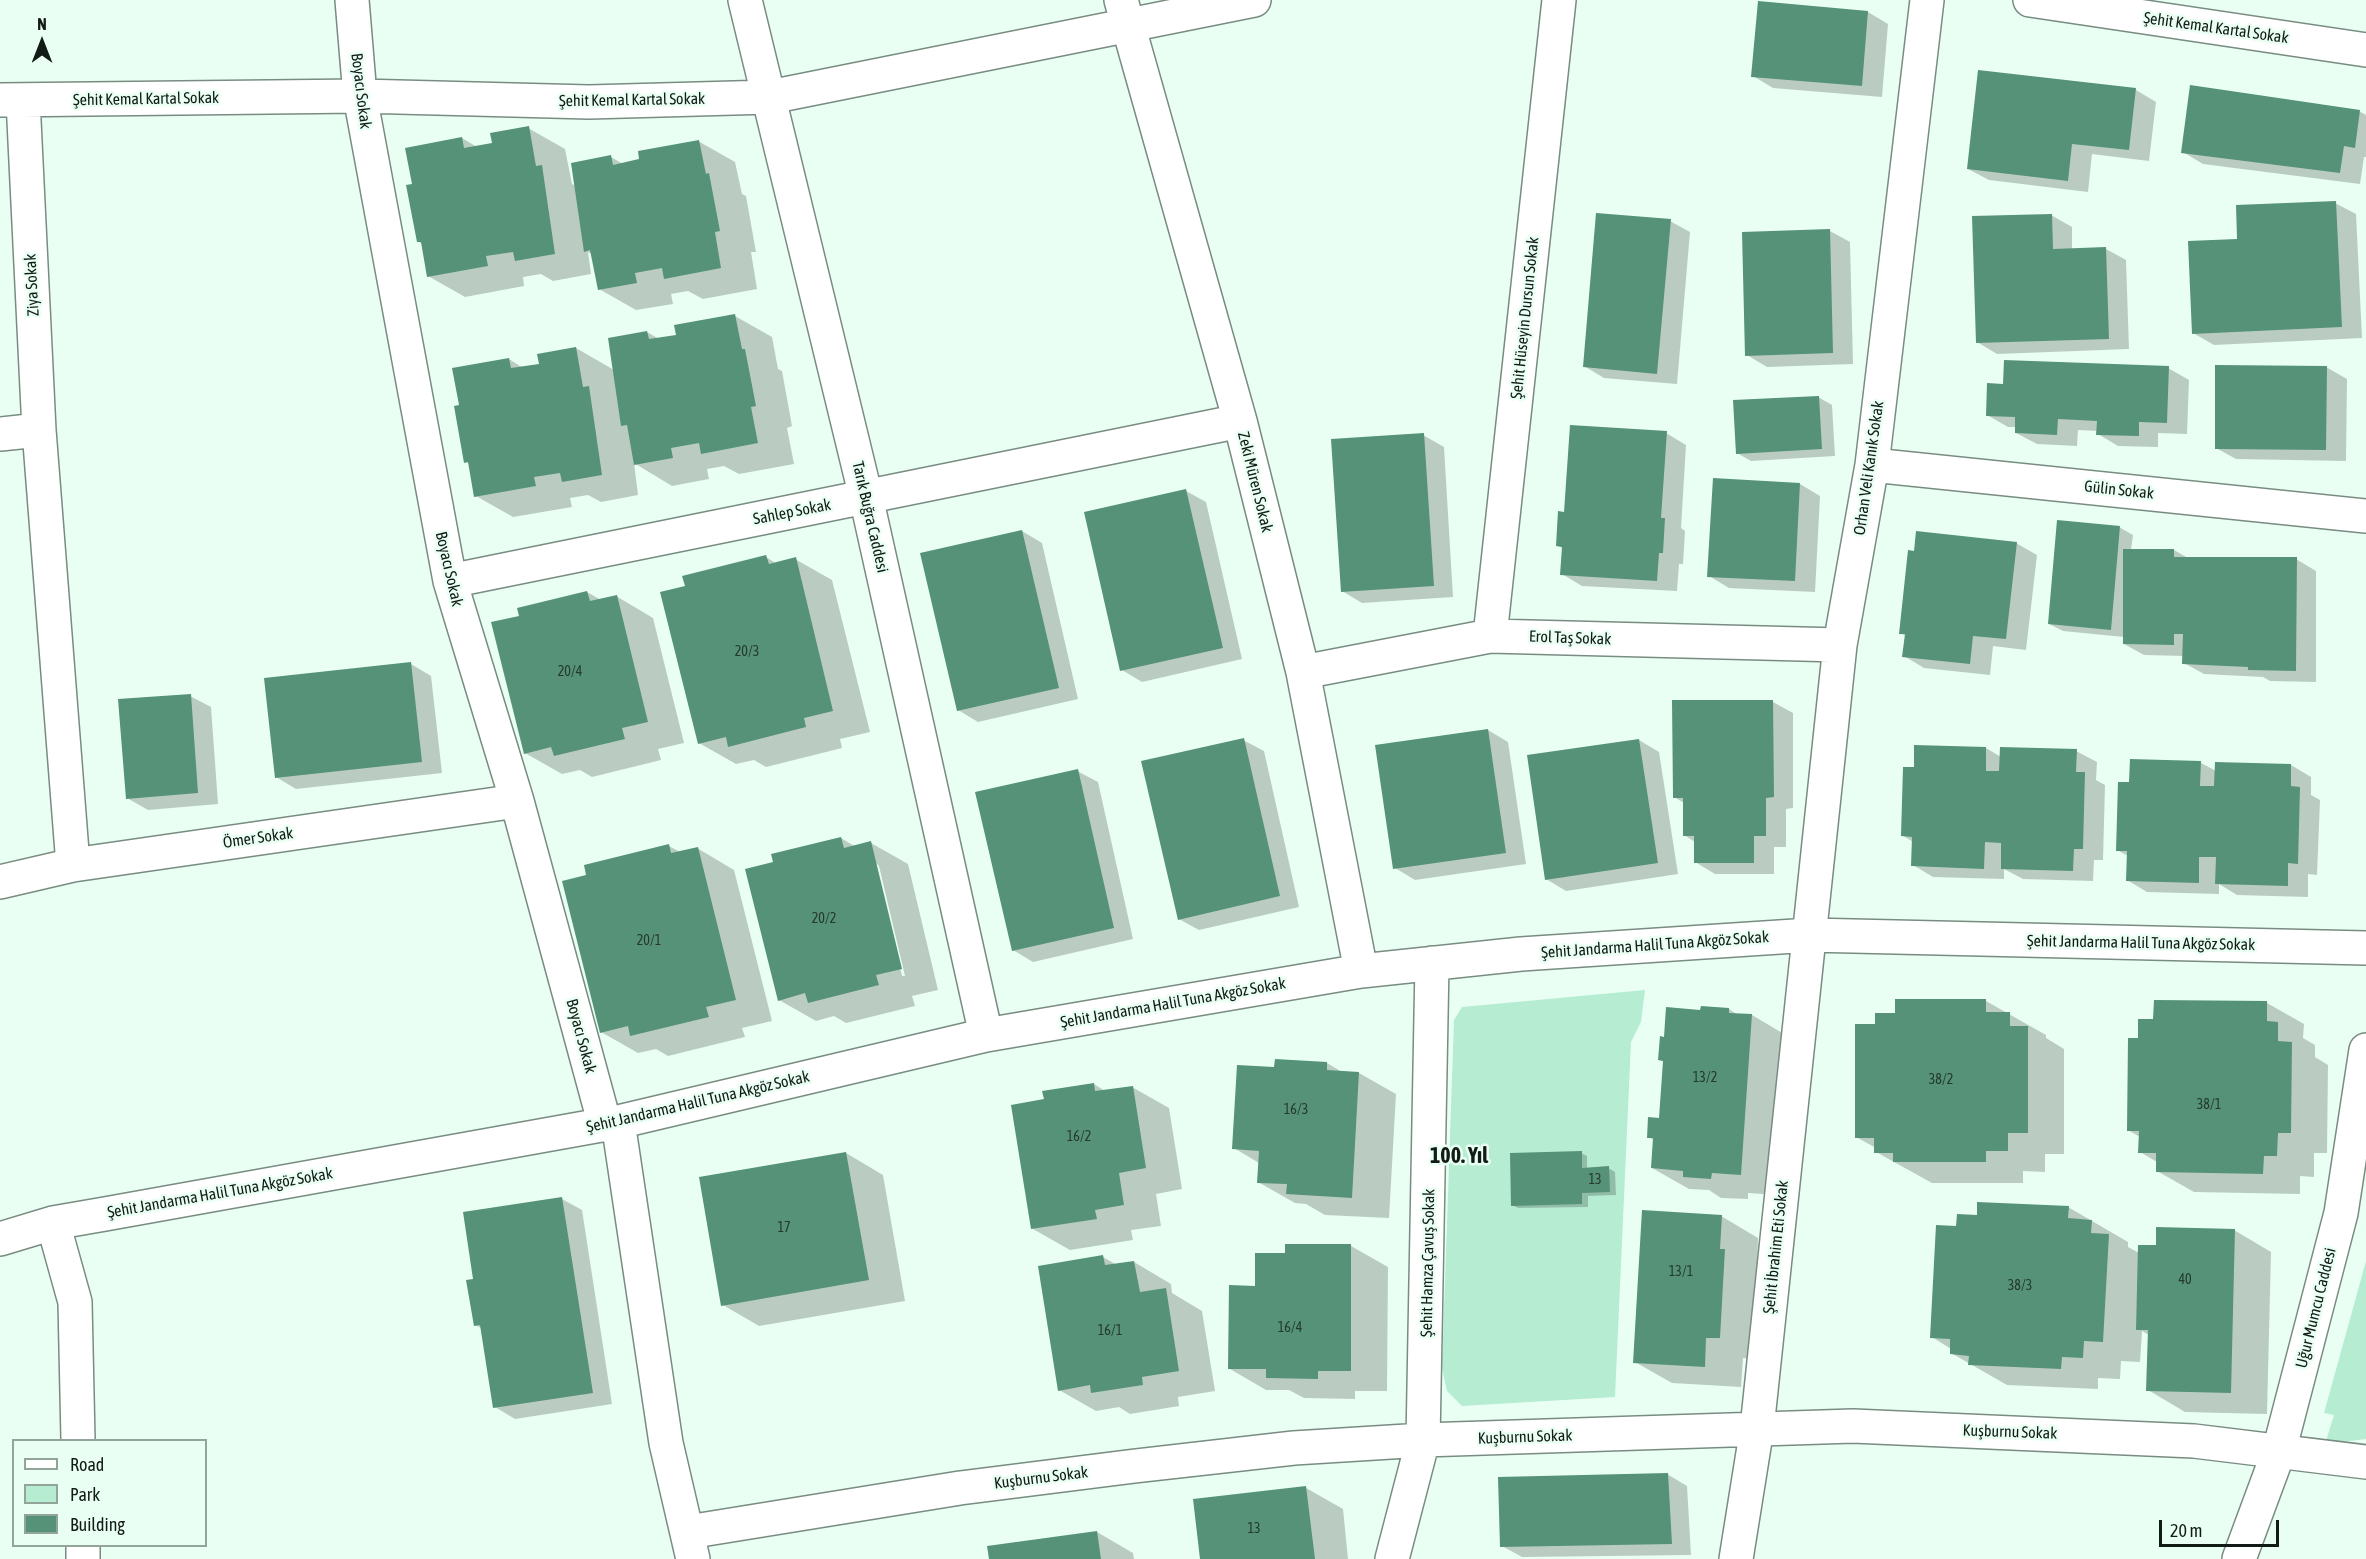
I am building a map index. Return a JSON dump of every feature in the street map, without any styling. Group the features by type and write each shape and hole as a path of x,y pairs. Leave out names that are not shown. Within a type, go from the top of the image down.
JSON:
{"street":[{"name":"Boyacı Sokak","path":"352,0 360,96 450,581 611,1123 666,1443 690,1545"},
{"name":"Tarık Buğra Caddesi","path":"745,0 866,497 986,1035"},
{"name":"Şehit Kemal Kartal Sokak","path":"11,100 360,96 590,102 770,97 1125,12 1254,0"},
{"name":"Şehit Hüseyin Dursun Sokak","path":"1490,636 1559,0"},
{"name":"Orhan Veli Kanık Sokak","path":"1810,935 1840,645 1872,465 1927,0"},
{"name":"Şehit Kemal Kartal Sokak","path":"2030,0 2366,50"},
{"name":"Zeki Müren Sokak","path":"1125,12 1240,421 1303,672 1361,971"},
{"name":"Ziya Sokak","path":"11,100 73,865"},
{"name":"Sahlep Sokak","path":"450,581 1240,421"},
{"path":"0,434 39,430"},
{"name":"Gülin Sokak","path":"1872,465 2366,516"},
{"name":"Erol Taş Sokak","path":"1303,672 1490,636 1840,645"},
{"name":"Ömer Sokak","path":"0,882 73,865 517,801"},
{"name":"Şehit Jandarma Halil Tuna Akgöz Sokak","path":"0,1239 54,1224 611,1123 986,1035 1361,971 1432,963 1810,935 2366,948"},
{"name":"Şehit İbrahim Eti Sokak","path":"1736,1559 1757,1428 1810,935"},
{"name":"Şehit Hamza Çavuş Sokak","path":"1392,1559 1423,1440 1432,963"},
{"name":"Uğur Mumcu Caddesi","path":"2240,1559 2279,1451 2341,1213 2366,1050"},
{"path":"54,1224 75,1302 78,1439"},
{"name":"Kuşburnu Sokak","path":"690,1545 960,1488 1294,1448 1423,1440 1853,1426 2079,1434 2194,1441 2366,1462"}],"green space":[{"path":"1645,990 1641,1022 1631,1042 1615,1397 1462,1406 1447,1391 1442,1368 1454,1020 1462,1007"},
{"path":"2366,1261 2366,1439 2325,1444 2334,1415 2324,1413"}],"building":[{"path":"1758,1 1868,11 1862,86 1751,77"},
{"path":"1978,70 2136,88 2129,150 2072,144 2068,181 1967,169"},
{"path":"2190,85 2360,110 2355,148 2344,146 2340,173 2181,153"},
{"path":"529,126 536,166 542,165 555,254 515,261 513,252 486,256 488,266 427,277 421,242 417,242 406,185 412,184 405,148 462,137 464,148 492,143 490,133"},
{"path":"699,140 706,174 709,173 720,231 715,232 721,268 664,279 662,268 635,273 637,283 598,290 590,250 584,252 571,163 611,155 613,165 639,159 638,151"},
{"path":"2336,201 2342,327 2192,334 2188,241 2237,239 2236,205"},
{"path":"1596,213 1671,219 1657,374 1583,367"},
{"path":"2052,214 2053,249 2106,247 2109,339 1976,343 1972,216"},
{"path":"1830,229 1833,353 1745,356 1742,232"},
{"path":"735,314 742,349 745,349 756,406 751,407 758,443 701,454 699,443 671,448 673,458 634,465 627,425 621,426 608,338 647,331 649,339 676,335 674,325"},
{"path":"576,347 583,387 589,386 602,475 562,482 560,473 534,477 536,486 474,497 468,462 464,463 454,406 459,405 452,368 509,358 511,368 539,364 537,354"},
{"path":"2004,360 2169,366 2167,423 2139,422 2139,436 2096,435 2097,421 2058,419 2057,435 2015,433 2015,417 1986,416 1987,383 2003,384"},
{"path":"2215,365 2327,366 2326,450 2215,449"},
{"path":"1819,396 1822,449 1736,454 1733,400"},
{"path":"1570,425 1667,431 1661,518 1665,518 1663,553 1659,553 1657,581 1560,575 1562,547 1556,546 1558,511 1564,512"},
{"path":"1424,433 1434,586 1341,592 1331,439"},
{"path":"1713,478 1800,483 1795,581 1707,577"},
{"path":"1186,489 1223,648 1120,671 1084,512"},
{"path":"2057,520 2120,526 2111,630 2048,624"},
{"path":"1022,530 1059,688 957,711 920,553"},
{"path":"1916,531 2017,542 2006,639 1973,636 1970,664 1902,657 1905,634 1899,634 1908,550 1914,551"},
{"path":"2123,549 2174,549 2174,557 2297,557 2296,671 2248,670 2248,667 2182,664 2183,634 2174,634 2174,645 2123,644"},
{"path":"766,555 769,564 796,557 833,711 804,718 806,727 728,747 726,737 698,744 660,592 685,586 682,576"},
{"path":"587,591 590,601 617,595 648,722 622,728 625,739 554,756 551,747 524,754 491,622 519,616 517,608"},
{"path":"411,662 422,762 275,778 264,678"},
{"path":"191,694 198,793 126,799 118,699"},
{"path":"1672,700 1773,700 1774,797 1766,798 1766,836 1754,836 1754,863 1694,863 1694,836 1683,836 1683,798 1673,798"},
{"path":"1488,729 1506,853 1393,869 1375,745"},
{"path":"1244,738 1280,896 1178,920 1141,761"},
{"path":"1639,739 1658,863 1545,880 1527,755"},
{"path":"1914,745 1986,747 1986,771 1999,771 2000,747 2077,749 2076,772 2085,772 2083,849 2074,849 2073,871 2001,869 2001,843 1985,842 1984,869 1911,866 1912,837 1901,836 1903,767 1914,767"},
{"path":"2130,759 2201,761 2200,786 2214,786 2215,762 2291,764 2291,786 2300,787 2298,864 2288,863 2288,886 2215,884 2216,857 2199,857 2199,883 2126,881 2127,851 2116,851 2118,782 2129,782"},
{"path":"1078,769 1114,928 1012,951 975,792"},
{"path":"841,837 844,848 871,841 902,969 876,975 879,985 808,1003 805,993 778,1001 745,869 773,862 771,854"},
{"path":"669,844 671,853 698,847 736,1000 706,1007 709,1017 630,1036 628,1026 600,1033 562,881 586,875 584,865"},
{"path":"1895,999 1986,999 1986,1012 2010,1012 2010,1026 2028,1026 2028,1133 2008,1133 2008,1151 1986,1151 1986,1162 1893,1162 1893,1153 1874,1153 1874,1138 1855,1138 1855,1024 1875,1024 1875,1013 1895,1013"},
{"path":"2154,1000 2267,1001 2267,1021 2278,1022 2278,1041 2292,1042 2291,1133 2278,1133 2277,1156 2264,1156 2263,1174 2156,1172 2156,1153 2138,1153 2139,1131 2127,1131 2128,1038 2138,1038 2138,1019 2153,1019"},
{"path":"1701,1006 1729,1008 1729,1013 1752,1014 1741,1175 1712,1173 1711,1179 1683,1177 1683,1171 1651,1168 1653,1138 1647,1138 1648,1117 1659,1118 1663,1061 1658,1060 1660,1036 1664,1037 1666,1007 1700,1010"},
{"path":"1275,1059 1327,1062 1327,1070 1359,1072 1352,1198 1286,1194 1287,1184 1257,1183 1259,1151 1232,1149 1237,1065 1274,1067"},
{"path":"1094,1083 1095,1091 1133,1086 1146,1168 1119,1173 1124,1205 1095,1210 1097,1219 1031,1229 1011,1105 1044,1099 1042,1091"},
{"path":"1582,1151 1582,1168 1609,1166 1610,1192 1582,1193 1582,1204 1511,1206 1510,1153"},
{"path":"846,1152 869,1280 721,1306 699,1177"},
{"path":"562,1197 593,1393 493,1408 480,1325 474,1326 466,1280 473,1279 463,1212"},
{"path":"1977,1202 2069,1206 2068,1218 2092,1220 2091,1233 2109,1234 2103,1342 2084,1341 2083,1358 2062,1357 2061,1369 1968,1365 1969,1356 1950,1354 1950,1339 1930,1338 1936,1225 1956,1226 1957,1214 1977,1215"},
{"path":"1642,1210 1722,1215 1720,1249 1725,1249 1720,1338 1706,1338 1705,1367 1633,1363"},
{"path":"2156,1227 2235,1229 2231,1393 2146,1391 2148,1330 2136,1330 2138,1245 2156,1245"},
{"path":"1285,1244 1351,1244 1351,1371 1318,1371 1318,1379 1266,1378 1266,1369 1228,1369 1229,1285 1255,1286 1255,1253 1285,1253"},
{"path":"1103,1255 1105,1265 1134,1261 1140,1292 1166,1288 1179,1371 1142,1377 1143,1385 1091,1393 1090,1385 1058,1391 1038,1266"},
{"path":"1668,1473 1672,1544 1500,1547 1498,1477"},
{"path":"1306,1486 1315,1559 1200,1559 1193,1499"},
{"path":"1097,1531 1101,1559 989,1559 987,1546"}],"district":[{"name":"100. Yıl","path":"1459,1156"}]}
